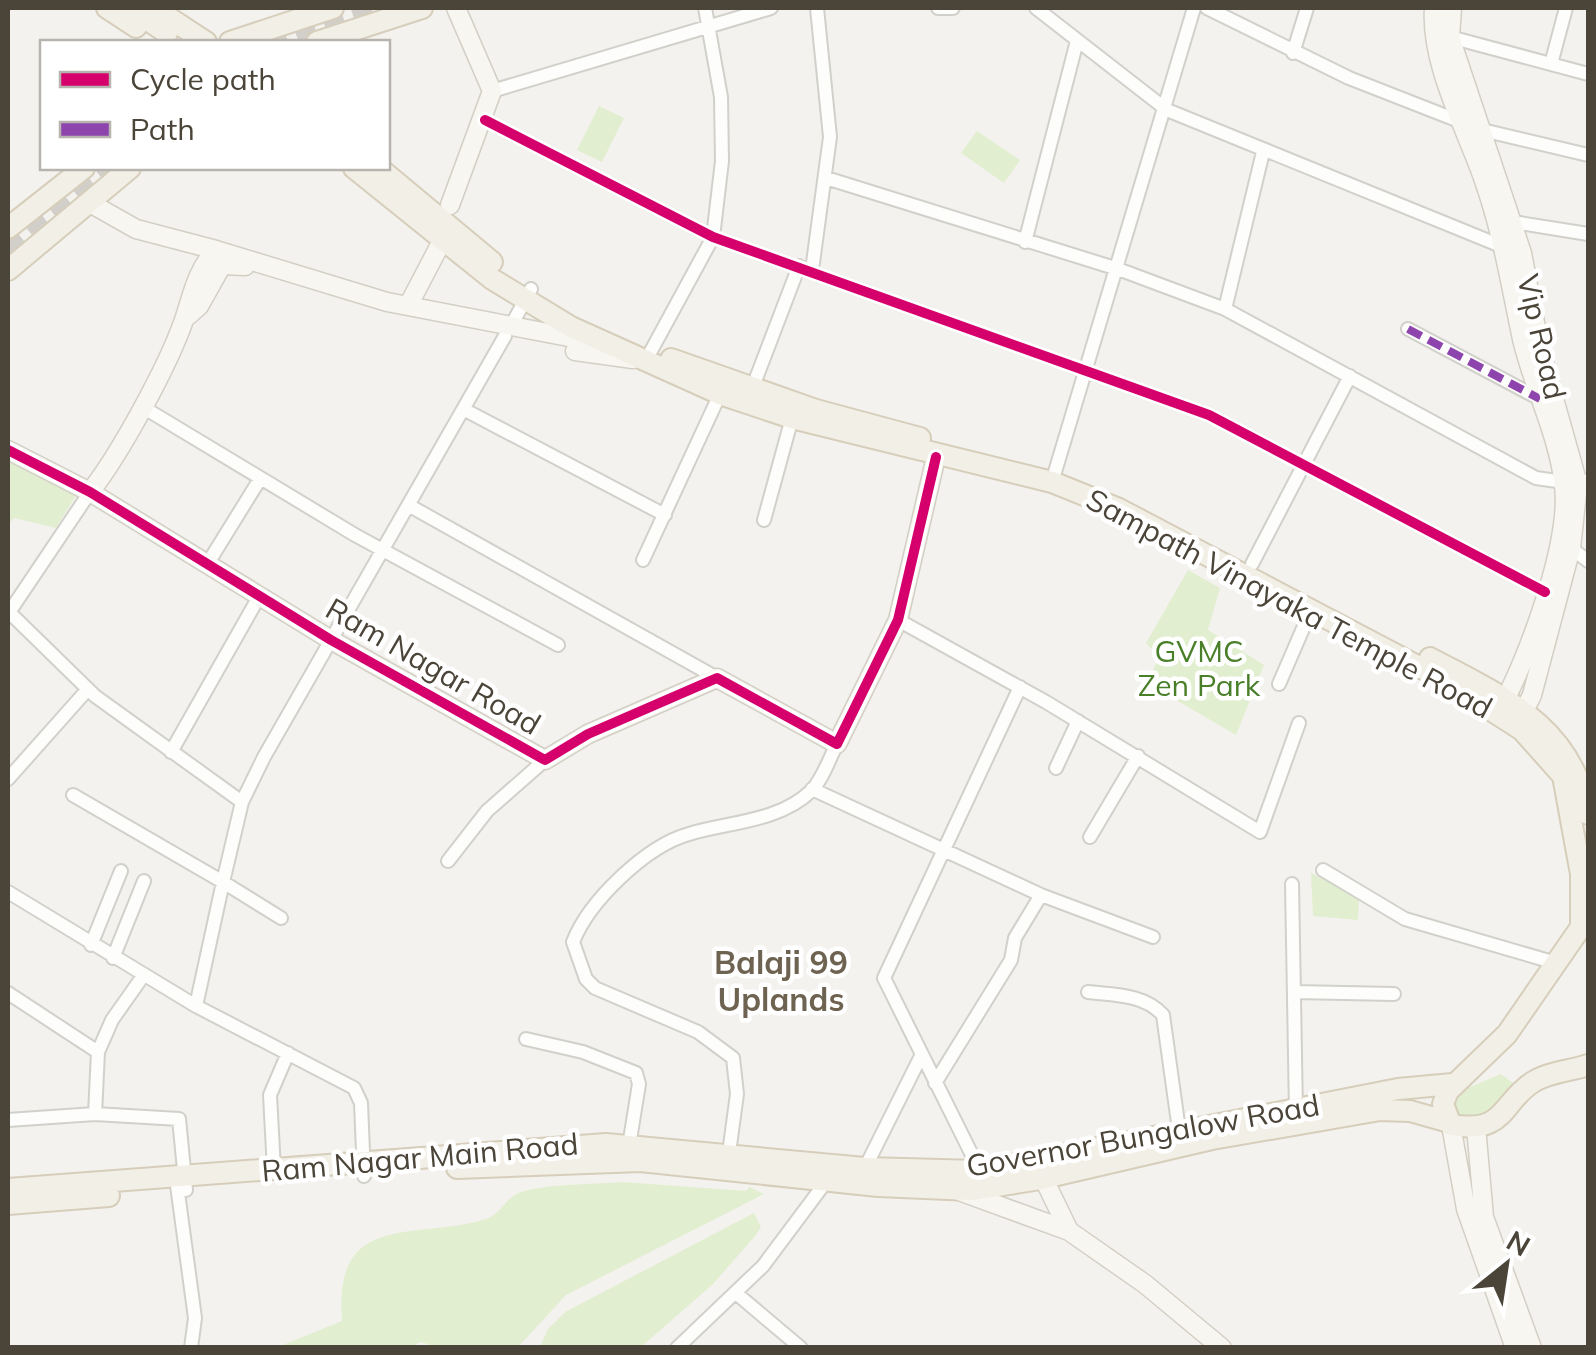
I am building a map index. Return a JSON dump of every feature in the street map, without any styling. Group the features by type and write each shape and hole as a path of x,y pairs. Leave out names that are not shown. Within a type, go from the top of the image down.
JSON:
{"main road":[{"path":"107,8 144,36"},
{"path":"129,8 178,40"},
{"path":"154,8 203,40"},
{"path":"176,8 225,40"},
{"path":"234,40 333,8"},
{"path":"323,40 422,8"},
{"path":"390,163 447,211 450,238"},
{"path":"8,270 128,170"},
{"path":"339,170 420,234 450,238"},
{"path":"357,170 436,215"},
{"path":"381,170 436,215 450,238 528,294 606,344 644,355"},
{"path":"8,228 77,174"},
{"path":"528,294 644,355"},
{"name":"Sampath Vinayaka Temple Road","path":"644,355 1125,498 1252,564 1558,742 1577,769 1588,814"},
{"name":"Sampath Vinayaka Temple Road","path":"644,355 720,394 792,418 936,457 1054,476 1502,706"},
{"name":"Sampath Vinayaka Temple Road","path":"1452,1084 1486,1056 1585,925 1581,874 1563,776 1520,719"},
{"path":"8,1204 181,1184 363,1170 605,1160 830,1172 954,1190 1039,1169 1212,1138 1296,1117 1395,1109 1476,1127 1505,1112 1531,1083 1588,1065"},
{"path":"1450,1123 1443,1098 1452,1084"},
{"name":"Governor Bungalow Road","path":"830,1172 865,1168 1039,1169 1179,1130 1296,1117 1398,1089 1452,1084"},
{"name":"Ram Nagar Main Road","path":"8,1189 181,1184 274,1170 363,1170 556,1146 729,1152 830,1172"}],"street":[{"path":"436,215 484,120 492,91 456,8"},
{"path":"185,318 199,306 213,278 229,262 507,332 644,355 713,237 722,124 711,26 705,8"},
{"path":"492,91 771,8"},
{"path":"752,390 805,268 826,178 830,137 818,8"},
{"path":"938,8 952,8"},
{"path":"1036,8 1166,110 1514,250"},
{"path":"1054,476 1194,8"},
{"path":"1207,8 1293,53 1471,126 1588,154"},
{"path":"1293,53 1307,8"},
{"name":"Vip Road","path":"1434,8 1440,58 1513,222 1523,340 1540,398 1577,483 1562,518 1523,664 1502,706"},
{"name":"Vip Road","path":"1452,8 1450,37 1471,126 1514,250 1577,483 1571,548 1520,719"},
{"path":"1552,64 1566,8"},
{"path":"1450,37 1588,74"},
{"path":"1025,242 1077,41"},
{"path":"484,120 713,237 1209,415 1545,592"},
{"path":"1224,309 1263,152"},
{"path":"826,178 1118,269 1224,309 1536,478 1577,483"},
{"path":"90,203 136,228 216,250 318,286 507,332 606,344"},
{"path":"1513,222 1588,234"},
{"path":"408,306 450,238"},
{"path":"216,250 203,269 185,318 140,406 90,492 8,613 88,689 242,802"},
{"name":"Ram Nagar Road","path":"196,1006 242,802 528,294"},
{"path":"1408,328 1540,398"},
{"path":"1252,564 1350,376"},
{"path":"643,560 720,394"},
{"path":"140,406 384,552 558,644"},
{"path":"465,410 666,516"},
{"path":"764,520 792,418"},
{"name":"Ram Nagar Road","path":"8,450 90,492 331,640 545,760 588,734 717,678"},
{"path":"729,1152 737,1094 734,1058 698,1032 594,988 586,979 574,942 594,910 652,853 683,835 764,816 812,789 898,620 936,457"},
{"path":"208,562 260,478"},
{"path":"410,506 837,744"},
{"path":"1571,548 1588,560"},
{"path":"170,752 260,596"},
{"path":"1279,684 1311,610"},
{"path":"898,620 1138,756 1260,832 1298,722"},
{"path":"980,1171 920,1058 884,978 1020,687"},
{"path":"8,780 88,689"},
{"path":"1056,768 1078,721"},
{"path":"1090,836 1138,756"},
{"path":"448,861 516,782 545,760"},
{"path":"812,789 1041,895 1153,937"},
{"path":"73,795 281,918"},
{"path":"1323,870 1406,919 1556,963"},
{"path":"91,945 121,871"},
{"path":"113,958 144,880"},
{"path":"1292,884 1296,1117"},
{"path":"8,892 143,976 337,1077 360,1095 363,1170"},
{"path":"935,1083 1011,960 1015,938 1041,895"},
{"path":"94,1114 98,1052 112,1020 143,976"},
{"path":"1088,992 1132,998 1163,1016 1179,1130"},
{"path":"1294,992 1394,994"},
{"path":"8,993 98,1052"},
{"path":"526,1039 583,1052 636,1073 640,1084 629,1146"},
{"path":"274,1170 270,1095 288,1053"},
{"path":"865,1168 920,1058"},
{"path":"8,1120 94,1114 180,1119 181,1184 195,1318 192,1348"},
{"path":"1450,1123 1466,1209 1510,1346"},
{"path":"1476,1127 1484,1218 1532,1348"},
{"path":"1039,1169 1069,1231"},
{"path":"678,1348 737,1294 786,1240 830,1172"},
{"path":"954,1190 1069,1231 1145,1284 1222,1348"},
{"path":"737,1294 801,1348"}],"green space":[{"path":"599,106 624,118 602,162 577,150"},
{"path":"977,131 1020,160 1004,183 961,153"},
{"path":"8,460 78,492 56,528 14,518 8,525"},
{"name":"GVMC Zen Park","path":"1188,570 1220,588 1208,630 1264,665 1236,735 1147,683 1159,657 1146,643"},
{"path":"1311,873 1359,897 1358,920 1313,916"},
{"path":"1501,1074 1514,1084 1497,1106 1483,1114 1456,1117 1452,1104 1463,1090"},
{"path":"622,1182 746,1191 749,1187 764,1194 566,1295 518,1347 439,1347 420,1342 409,1348 278,1347 342,1321 343,1286 351,1261 365,1246 406,1232 486,1219 516,1194 533,1189"},
{"path":"754,1213 761,1227 756,1235 713,1284 641,1347 540,1347 548,1329 565,1312"}],"tunnel":[{"path":"273,40 373,8"},
{"path":"8,253 112,170"}],"marked path":[{"path":"1408,329 1540,399"}],"cycle path":[{"path":"485,120 713,237 1209,415 1545,592"},
{"path":"8,450 90,492 331,640 545,760 588,734 717,678 837,744 898,620 936,457"}],"district":[{"name":"Balaji 99 Uplands","path":"781,982"}]}
